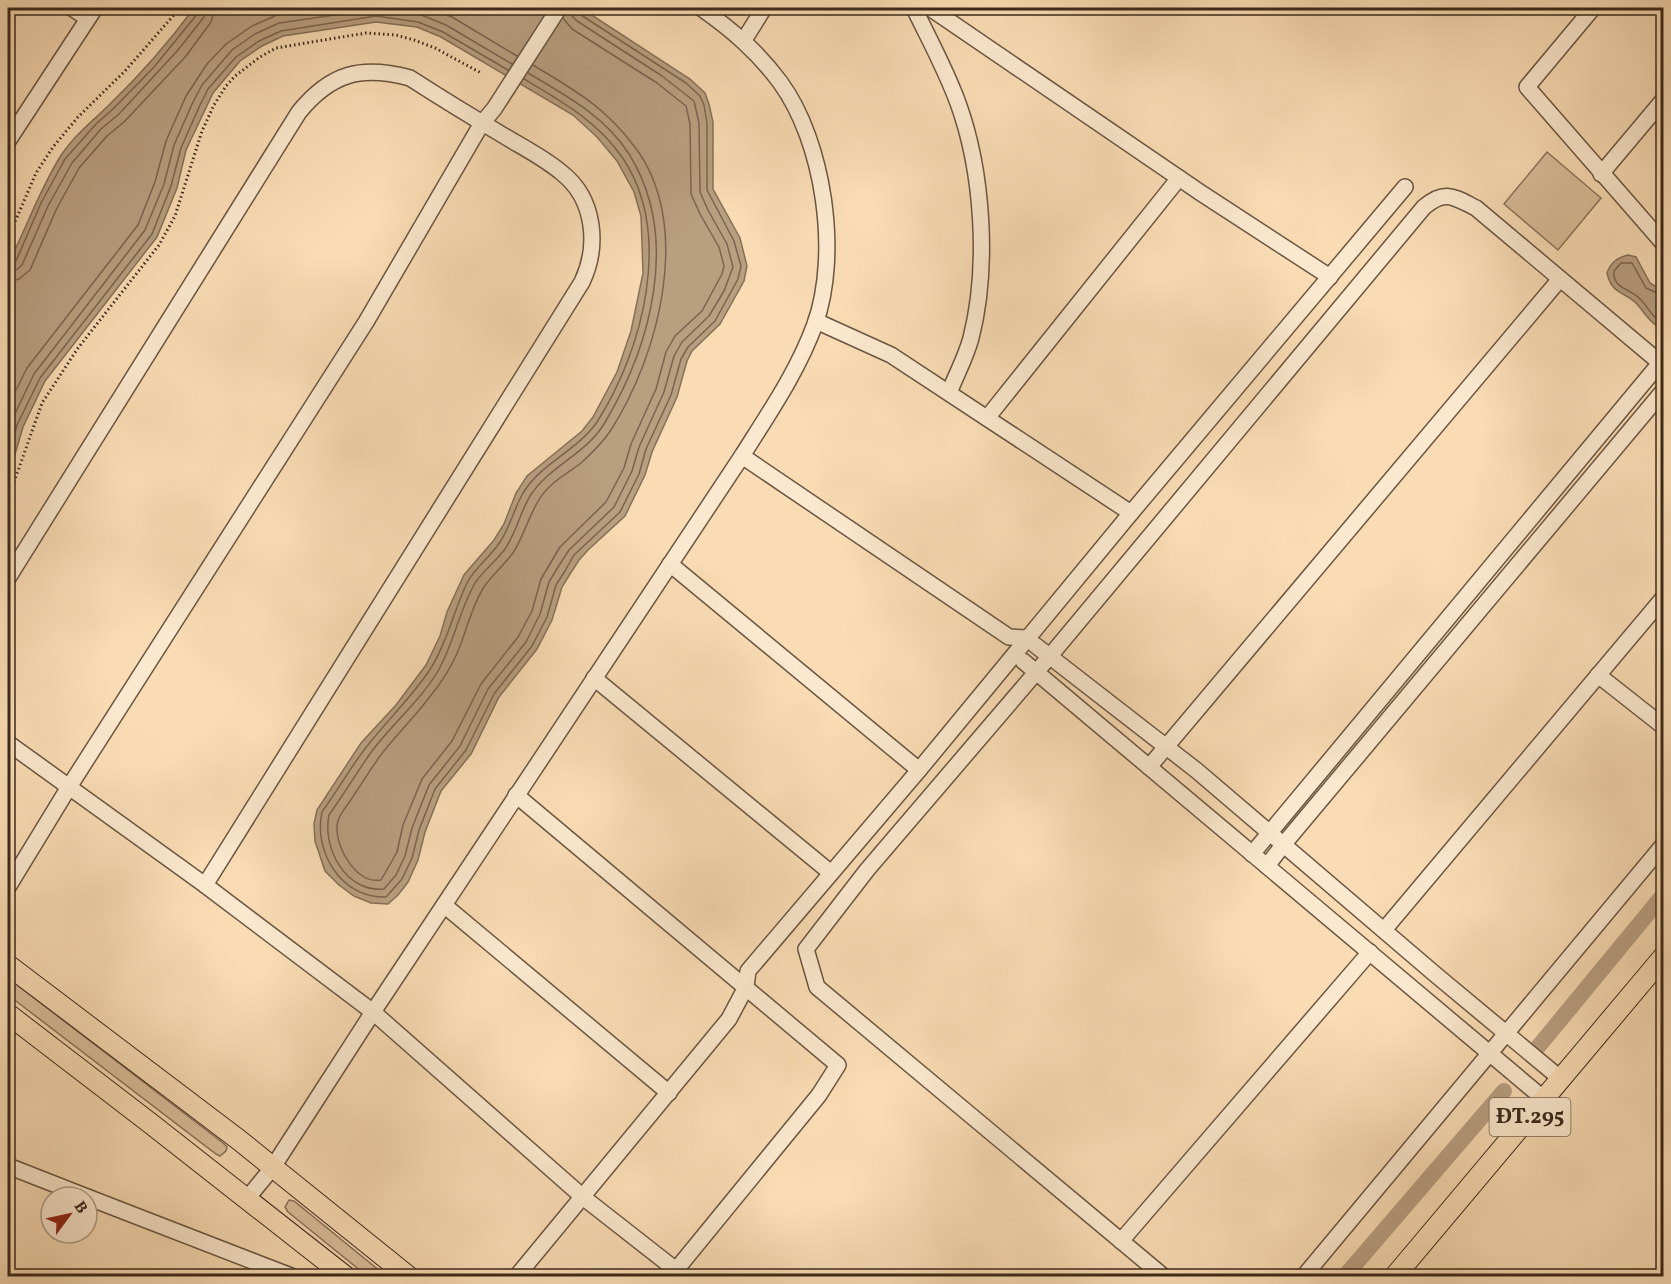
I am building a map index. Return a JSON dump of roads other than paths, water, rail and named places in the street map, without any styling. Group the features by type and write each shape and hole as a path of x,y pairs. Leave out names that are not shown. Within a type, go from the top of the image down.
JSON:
{"main road":[{"name":"ĐT.295","path":"1395,1276 1664,956"},
{"path":"8,965 273,1167 408,1276"},
{"path":"8,1014 345,1276"}],"street":[{"path":"8,141 91,13 72,8"},
{"path":"8,887 69,787 366,322 482,123 494,109 559,8"},
{"path":"246,1200 273,1167 516,795 742,456 781,393 806,346 816,321 824,286 826,222 812,147 795,105 781,83 744,40 701,8"},
{"path":"744,40 764,8"},
{"path":"914,8 960,110 972,156 981,212 981,254 975,318 971,340 949,393"},
{"path":"930,8 1179,178 1330,277"},
{"path":"1593,8 1527,87 1601,174 1663,241"},
{"path":"8,578 299,112 336,79 355,73 378,71 410,78 549,163 580,193 591,220 593,245 588,269 582,282 205,885"},
{"path":"1601,174 1664,99"},
{"path":"987,418 1179,178"},
{"path":"518,1276 729,1019 746,987 748,971 919,770 1019,657 1131,513 1405,187"},
{"path":"1164,1276 817,987 806,949 867,870 1050,656 1424,207 1434,199 1445,195 1455,198 1476,208 1662,365 1567,475 1252,854"},
{"path":"1149,767 1560,279"},
{"path":"816,321 891,356 1131,513"},
{"path":"1267,866 1283,844 1664,390"},
{"path":"742,456 1009,637 1031,641 1196,770 1561,1079"},
{"path":"1567,475 1582,487"},
{"path":"670,564 919,770"},
{"path":"1472,589 1487,601"},
{"path":"1121,1241 1372,955 1386,933 1664,597"},
{"path":"1009,637 1019,657 1036,672 1544,1100"},
{"path":"1598,675 1664,727"},
{"path":"594,678 831,873"},
{"path":"1380,700 1394,711"},
{"path":"8,743 205,885 373,1012 584,1198 676,1270 819,1095 838,1065 516,795"},
{"path":"1304,1276 1664,844"},
{"path":"444,905 669,1093"},
{"path":"8,1166 56,1185"},
{"path":"99,1202 291,1276"}],"water":[{"path":"194,8 581,8 690,79 705,93 713,122 713,189 740,238 747,266 744,281 720,324 692,351 687,361 677,397 652,452 645,475 625,516 579,560 562,587 552,620 537,649 499,697 471,754 441,791 425,832 418,860 408,882 388,904 371,903 354,896 325,871 315,841 314,824 317,810 361,743 396,705 426,665 464,575 494,540 504,524 516,493 527,476 582,431 593,417 617,372 631,331 643,273 641,216 634,192 617,161 597,137 573,115 441,37 417,27 376,22 283,36 262,46 240,61 213,93 186,150 177,188 157,237 45,381 23,427 8,478 8,264 52,170 65,149 144,69"},
{"path":"1628,255 1636,257 1650,283 1663,291 1662,324 1657,326 1654,324 1637,304 1615,289 1609,280 1607,273 1610,266 1618,259"}],"waterway":[{"path":"1538,1047 1664,894"},
{"path":"1345,1276 1504,1091"}]}
